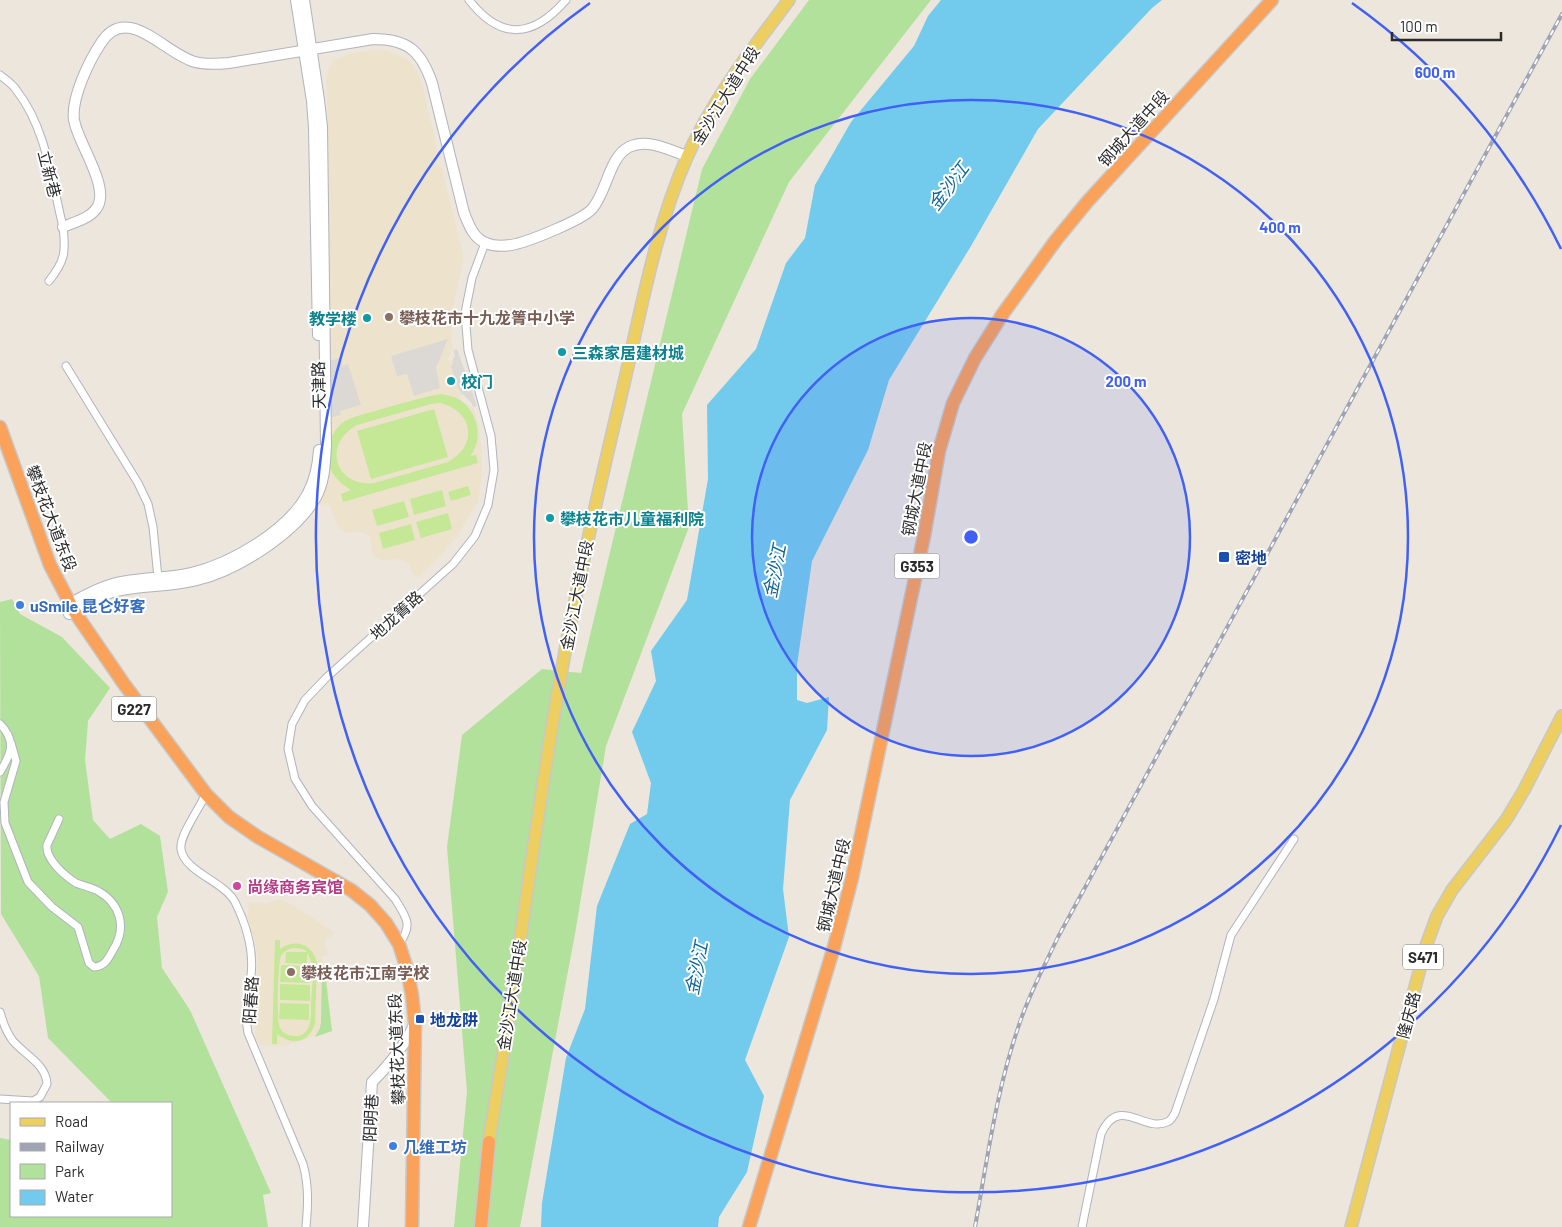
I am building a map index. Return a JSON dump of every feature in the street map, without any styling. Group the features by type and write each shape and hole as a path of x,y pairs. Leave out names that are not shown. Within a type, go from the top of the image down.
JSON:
{"highway":[{"name":"钢城大道中段","path":"749,1227 834,947 852,878 924,536 938,451 953,403 975,358 1002,315 1056,240 1088,201 1272,0"},
{"name":"攀枝花大道东段","path":"0,427 50,565 70,609"},
{"name":"攀枝花大道东段","path":"0,443 44,569 70,609 224,824 254,844 346,896 366,912 394,951 403,976 407,1002 406,1227"},
{"name":"攀枝花大道东段","path":"205,797 229,817 258,837 351,890 386,923 399,944 408,969 414,1024 412,1227"},
{"path":"481,1227 489,1142"}],"main road":[{"name":"天津路","path":"70,609 112,584 181,575 206,569 226,560 253,545 294,512 308,494 314,478 319,457 315,155 308,49 296,0"},
{"path":"70,609 115,591 188,582 207,578 230,569 290,528 308,508 319,490 324,470 326,444 322,155 319,100 308,49 304,0"},
{"name":"金沙江大道中段","path":"489,1142 556,699 601,475 654,258 670,203 688,156 710,113 751,51 789,0"},
{"path":"63,227 87,218 97,209 101,199 97,178 77,133 74,119 74,104 77,91 99,45 106,35 114,29 123,26 143,32 178,54 195,62 213,64 373,39 389,39 404,43 416,52 426,65 464,213 472,233 486,243 500,246 517,244 579,219 591,210 599,199 612,166 618,156 627,148 637,144 652,144 688,156"},
{"name":"隆庆路","path":"1351,1227 1426,946 1437,916 1452,890 1506,820 1524,790 1562,716"},
{"name":"阳明巷","path":"363,1227 372,1082 391,1062 408,1038 414,1024"},
{"path":"474,1227 483,1190"}],"street":[{"path":"469,0 495,24 517,30 539,24 549,18 566,0"},
{"name":"立新巷","path":"0,75 16,88 39,128 63,227 64,256 59,269 49,281"},
{"name":"地龙箐路","path":"399,944 407,933 407,922 404,912 395,899 312,806 295,779 288,749 292,724 305,700 327,677 453,564 475,536 488,506 494,470 491,436 468,350 465,313 472,278 486,243"},
{"path":"66,366 138,482 148,504 153,528 158,578"},
{"path":"0,724 6,730 16,761 4,802 4,816 25,877 31,887 52,907 78,927 89,963 97,967 107,961 118,943 121,930 119,916 114,906 106,897 95,889 75,882 50,858 47,844 59,819"},
{"path":"0,772 8,758 11,743"},
{"name":"阳春路","path":"205,797 181,840 181,850 185,859 192,866 227,891 234,901 251,946 252,962 246,1022 248,1033 305,1172 309,1196 306,1227"},
{"path":"1082,1227 1101,1134 1106,1123 1115,1117 1129,1116 1159,1124 1169,1122 1175,1113 1214,999 1231,934 1294,839"},
{"path":"0,1012 8,1034 14,1043 42,1068 47,1084 40,1097 33,1101 0,1099"}],"shaded area":[{"name":"攀枝花市十九龙箐中小学","path":"374,50 388,51 409,61 417,71 422,84 437,149 435,155 438,165 442,169 464,257 452,311 451,337 453,347 448,360 453,363 451,367 458,392 463,394 460,399 474,409 482,451 478,502 455,539 419,578 411,572 409,564 399,559 382,561 376,558 372,552 370,537 361,532 346,533 341,530 337,526 331,507 327,504 320,505 327,419 341,415 338,391 326,362 328,117 326,78 333,61 348,54"},
{"path":"448,339 436,368 440,388 414,396 407,374 397,376 391,356"},
{"path":"457,349 477,406 473,407 471,402 459,391 451,367 455,356 453,350"},
{"path":"340,358 343,366 348,364 361,405 340,411 341,415 326,419 325,362"},
{"name":"攀枝花市江南学校","path":"280,899 298,908 335,933 324,942 329,955 322,957 327,979 332,1031 284,1046 260,1045 255,1039 258,957 247,923 249,902 264,904"}],"green space":[{"path":"809,0 931,0 789,182 682,414 689,527 606,746 575,934 520,1227 454,1227 467,1092 447,847 462,735 542,669 581,673 702,169 750,79"},
{"path":"442,394 454,397 468,407 473,415 478,431 475,448 470,456 476,455 478,463 343,502 341,494 351,490 334,475 327,460 328,445 336,430 342,423 355,417","holes":["440,403 460,413 465,421 468,438 458,455 448,462 374,483 361,482 350,478 342,471 338,463 339,443 346,433 357,425 431,404"]},
{"path":"434,409 448,457 371,479 357,431"},
{"path":"468,486 471,495 451,501 448,492"},
{"path":"442,490 446,506 414,515 410,499"},
{"path":"404,501 409,517 377,526 372,510"},
{"path":"448,513 452,529 421,538 416,522"},
{"path":"411,524 415,540 383,549 379,533"},
{"path":"12,599 20,614 62,637 110,688 88,721 85,760 93,820 110,839 141,824 160,836 168,892 157,917 162,968 190,1010 271,1193 263,1195 268,1227 0,1227 0,1138 10,1140 10,1217 172,1217 172,1102 111,1102 48,1038 39,976 1,914 0,602"},
{"path":"275,940 280,940 280,949 292,944 303,945 308,947 315,956 317,963 315,1024 304,1039 294,1041 277,1034 277,1044 272,1044","holes":["293,948 303,949 307,952 286,952 285,963 307,964 307,953 312,963 313,982 310,1024 300,1036 293,1036 284,1032 280,1028 279,1023 280,961 282,954 288,950"]},
{"path":"281,965 311,966 310,983 280,982"},
{"path":"324,965 332,1031 315,1037 321,1022 322,966"},
{"path":"280,984 310,985 310,1001 280,1000"},
{"path":"280,1003 309,1004 309,1020 279,1019"}],"water":[{"name":"金沙江","path":"941,0 1162,0 1152,8 1038,129 971,246 889,380 868,450 812,561 797,665 797,700 807,703 829,697 827,730 790,800 783,889 789,937 745,1060 764,1096 747,1172 719,1217 718,1227 541,1227 542,1203 566,1058 585,1009 597,906 630,824 647,814 651,783 632,732 656,681 651,651 687,600 708,479 707,405 756,349 786,263 805,238 815,185 851,122 914,46 928,16"}],"railway":[{"path":"975,1227 993,1127 1010,1052 1026,1004 1036,982 1058,937 1562,14"}],"place":[{"name":"攀枝花市十九龙箐中小学","path":"389,317"},
{"name":"教学楼","path":"367,318"},
{"name":"三森家居建材城","path":"562,352"},
{"name":"校门","path":"451,381"},
{"name":"攀枝花市儿童福利院","path":"550,518"},
{"name":"密地","path":"1224,557"},
{"name":"uSmile 昆仑好客","path":"20,605"},
{"name":"尚缘商务宾馆","path":"237,886"},
{"name":"攀枝花市江南学校","path":"291,972"},
{"name":"地龙阱","path":"420,1019"},
{"name":"几维工坊","path":"393,1146"}]}
